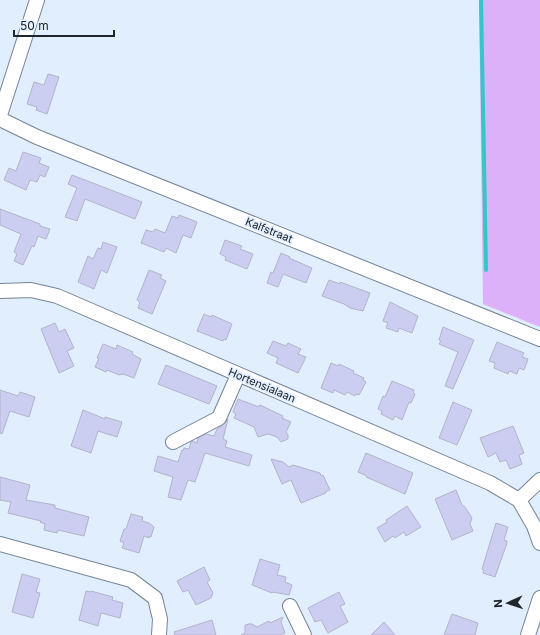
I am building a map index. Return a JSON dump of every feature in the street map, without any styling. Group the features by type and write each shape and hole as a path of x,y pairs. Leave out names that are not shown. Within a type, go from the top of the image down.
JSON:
{"street":[{"path":"0,114 37,0"},
{"name":"Kalfstraat","path":"0,119 37,137 540,339"},
{"name":"Hortensialaan","path":"0,292 31,290 57,296 490,483 519,500 534,526 540,543"},
{"path":"173,442 219,418 238,375"},
{"path":"519,500 540,480"},
{"path":"0,544 131,580 155,598 160,618 159,635"},
{"path":"528,635 540,598"},
{"path":"290,606 304,635"}],"shaded area":[{"path":"479,0 540,0 540,327 483,304"}],"building":[{"path":"48,74 59,77 47,114 36,110 37,107 27,104 34,82 44,85"},
{"path":"23,152 41,158 39,163 49,167 45,177 40,175 37,182 30,180 26,190 4,180 9,168 16,171"},
{"path":"72,175 142,202 135,219 85,199 77,221 65,217 77,188 68,184"},
{"path":"0,209 50,229 46,239 38,236 34,247 32,246 23,265 14,261 17,254 14,252 21,234 0,225"},
{"path":"179,215 197,222 191,238 183,235 176,253 166,248 164,252 141,243 146,230 153,232 155,229 165,233 172,216 178,218"},
{"path":"225,240 242,246 240,249 253,254 247,269 225,260 226,257 220,254"},
{"path":"103,242 117,247 107,273 101,270 94,289 78,282 88,256 93,259 98,248 101,249"},
{"path":"281,253 312,268 306,283 283,274 278,287 267,283 271,272 273,273"},
{"path":"149,270 162,275 160,278 166,281 152,314 138,308 140,302 137,300"},
{"path":"329,280 340,284 340,282 370,293 363,311 350,308 344,304 322,296"},
{"path":"390,302 418,316 412,333 399,328 398,332 386,328 388,323 383,321"},
{"path":"204,314 211,317 212,315 232,324 226,340 224,339 223,341 197,331"},
{"path":"55,323 59,332 65,329 74,348 67,351 74,366 59,373 41,329"},
{"path":"443,327 474,340 453,389 445,386 458,352 439,344 441,341 439,340"},
{"path":"273,341 286,346 288,343 301,349 298,354 306,357 298,373 276,363 278,358 267,353"},
{"path":"497,342 524,353 522,357 528,359 524,370 519,368 517,374 509,371 508,374 494,368 495,363 489,361"},
{"path":"103,344 116,349 117,345 133,352 132,354 141,359 134,378 123,374 119,375 107,370 106,372 95,367"},
{"path":"331,363 338,366 339,364 354,371 353,373 364,378 363,380 366,382 359,395 356,394 355,396 347,392 345,395 334,390 333,393 321,388"},
{"path":"166,365 217,386 209,404 158,384"},
{"path":"392,381 414,390 413,392 415,394 411,403 409,402 402,420 395,416 393,420 381,414 382,411 378,409 383,396 385,397"},
{"path":"0,390 18,396 20,392 35,397 29,417 10,411 2,434 0,433"},
{"path":"238,399 259,407 260,405 283,416 282,418 291,422 286,432 288,439 281,442 277,437 268,434 258,437 254,427 234,418 236,414 233,412"},
{"path":"453,402 472,410 457,445 439,438"},
{"path":"83,410 105,419 105,417 122,422 117,437 98,431 91,453 71,446"},
{"path":"228,419 223,439 227,441 225,447 252,455 249,466 205,453 195,482 188,480 181,500 168,497 173,477 154,471 158,456 178,462 184,448 189,449 191,442 193,441 197,443 198,438 206,434 214,436 217,429"},
{"path":"513,426 524,453 519,455 522,464 510,469 506,460 500,462 496,453 488,457 480,438"},
{"path":"366,453 413,473 405,494 358,472"},
{"path":"271,459 283,462 289,467 293,465 320,473 321,476 323,475 330,490 301,503 291,480 282,484"},
{"path":"0,477 30,485 26,500 55,505 55,508 89,517 84,536 58,530 57,533 44,530 45,524 40,522 41,521 8,513 11,502 0,500"},
{"path":"456,490 462,505 472,518 470,524 473,531 452,540 435,499"},
{"path":"407,506 421,527 406,536 404,532 395,538 393,536 385,542 377,528"},
{"path":"131,514 143,517 142,521 149,523 154,527 151,537 149,536 149,538 144,536 139,553 122,548 124,543 120,541"},
{"path":"496,523 508,527 504,540 507,541 507,543 495,577 483,573 484,570 482,569"},
{"path":"260,559 280,565 277,575 286,577 285,582 292,585 289,595 272,593 252,585"},
{"path":"204,567 210,580 207,582 213,593 211,598 196,605 188,590 183,592 177,581"},
{"path":"22,574 40,579 36,592 40,593 33,618 12,612"},
{"path":"86,591 113,597 112,600 123,603 120,618 101,613 98,626 79,620"},
{"path":"339,592 345,604 340,606 348,622 328,633 321,620 315,622 308,608"},
{"path":"452,614 478,623 475,635 444,635"},
{"path":"283,617 281,622 285,633 280,635 241,635 245,633 245,625 252,624 257,627 269,621 270,623"},
{"path":"212,620 216,635 175,635 174,632"},
{"path":"384,622 395,635 371,635"}],"waterway":[{"path":"481,0 486,270"}]}
